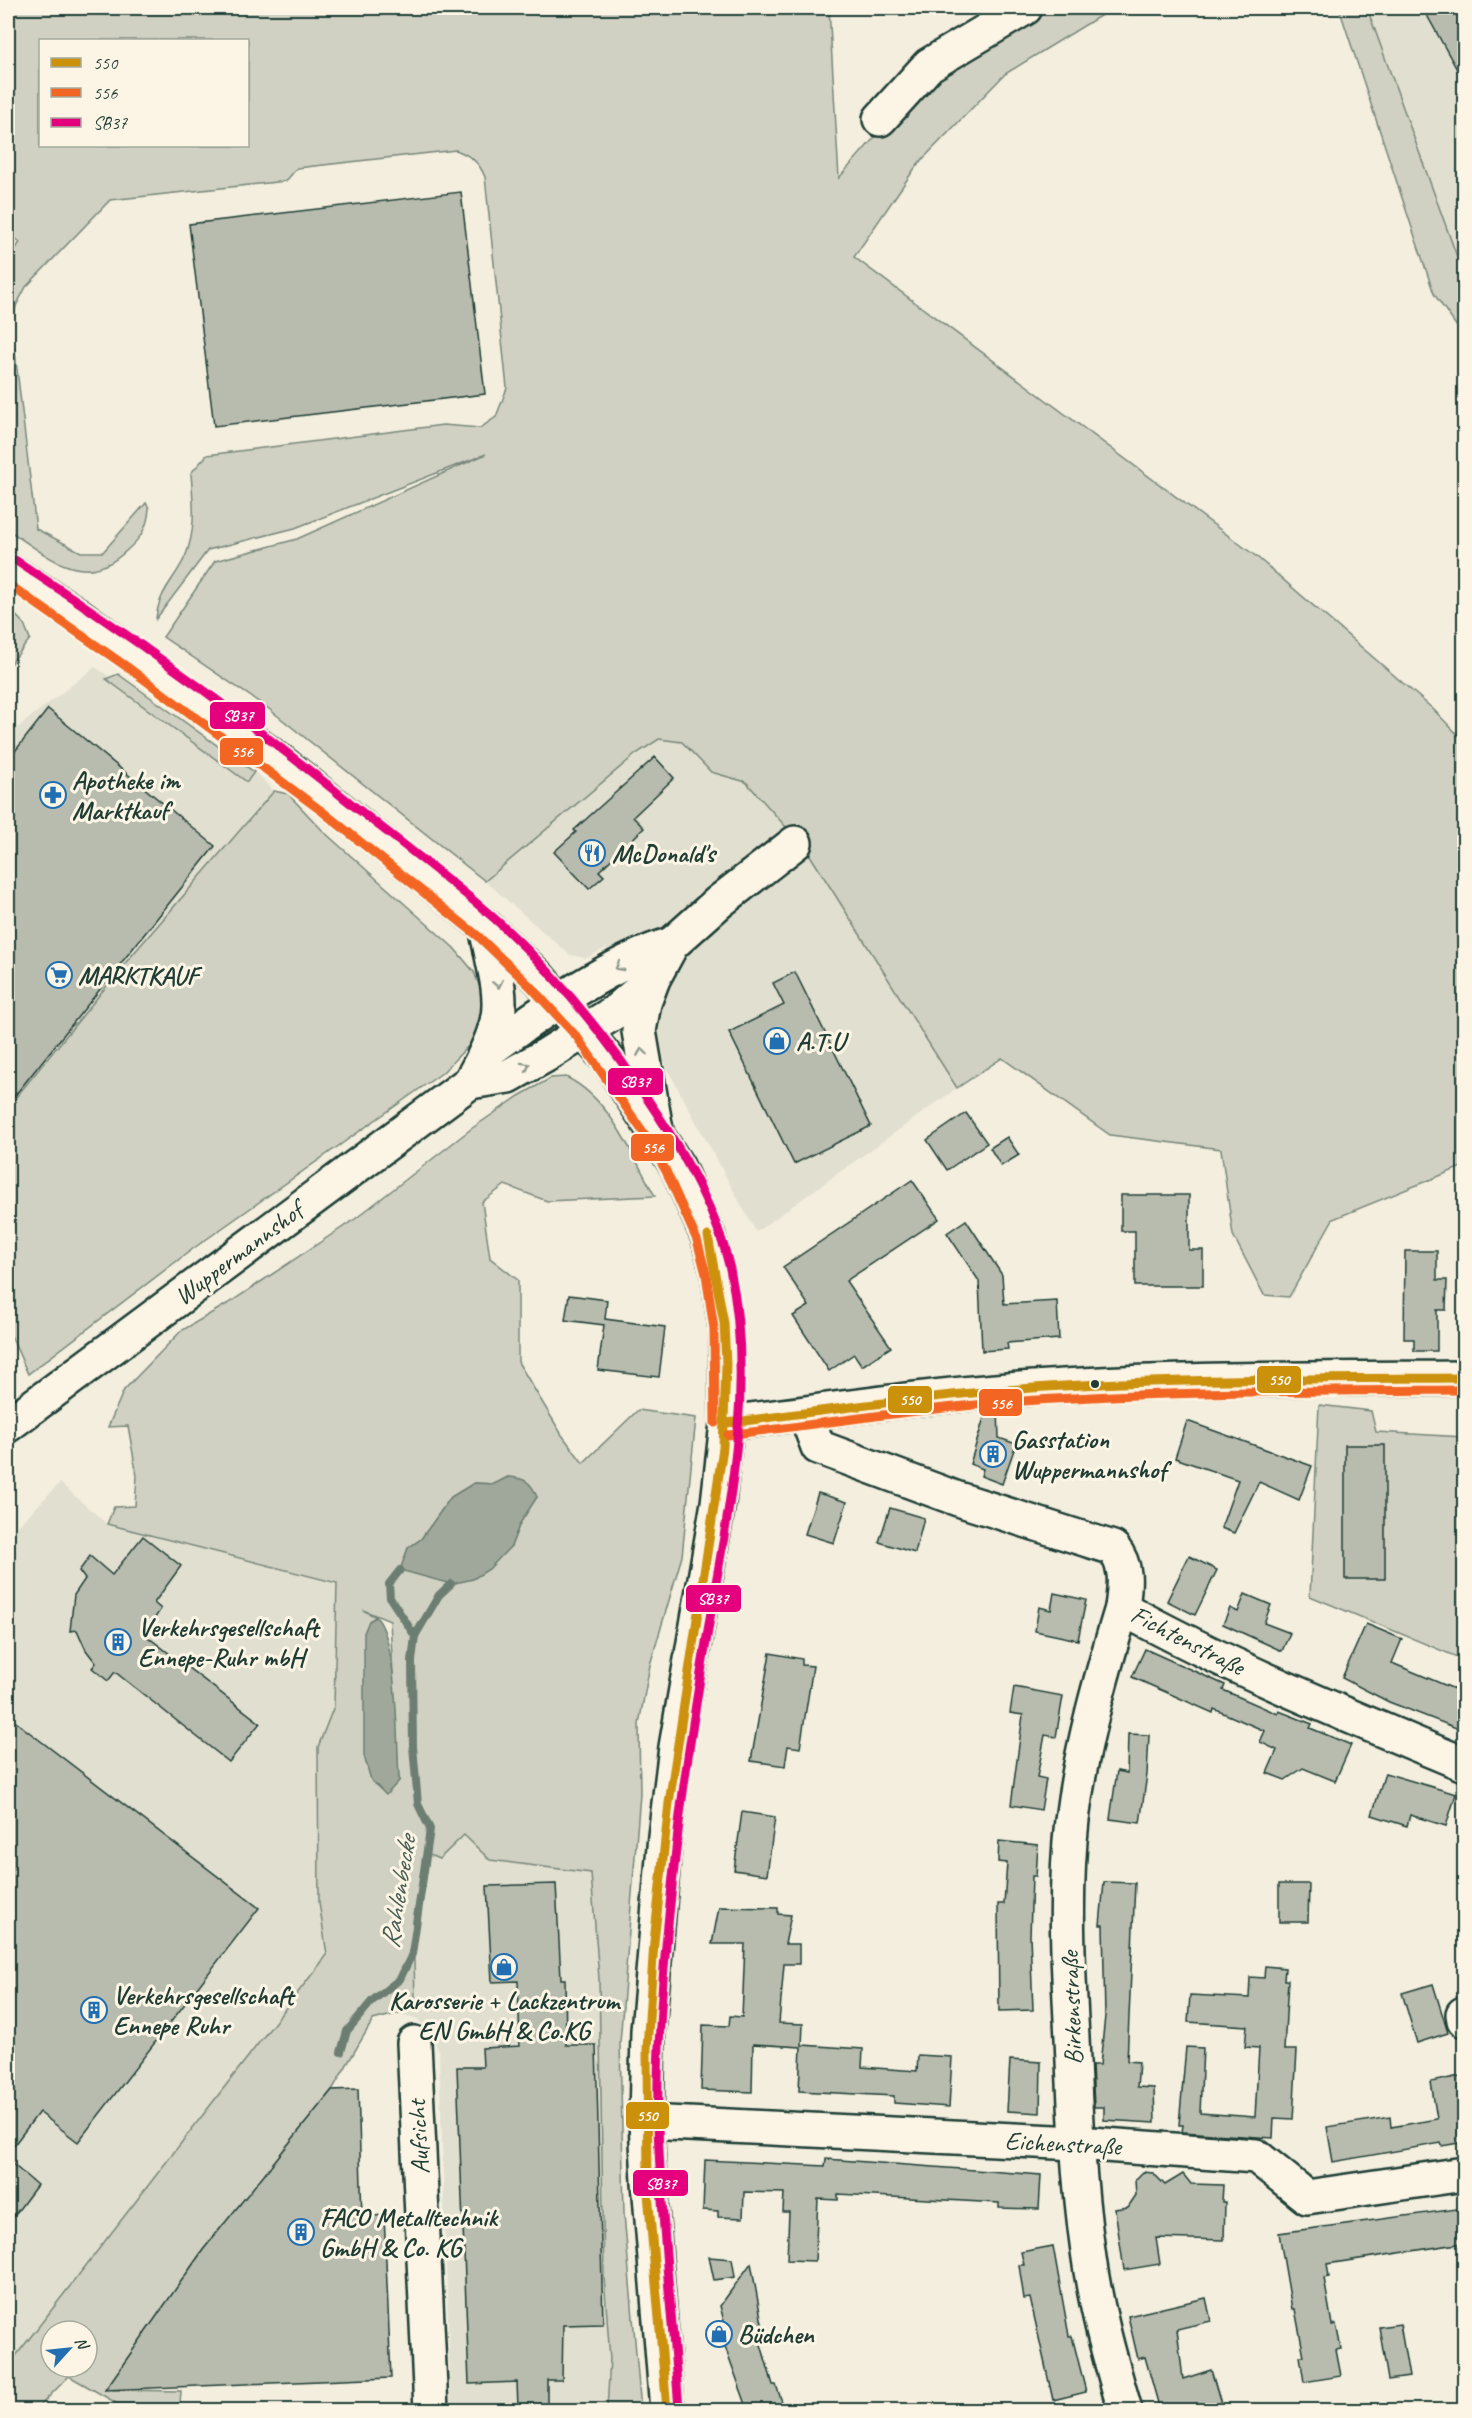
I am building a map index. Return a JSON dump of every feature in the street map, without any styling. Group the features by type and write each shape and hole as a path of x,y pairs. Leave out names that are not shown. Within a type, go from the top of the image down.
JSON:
{"street":[{"path":"880,119 929,65 1025,8"},
{"path":"8,570 74,613 282,763 486,927 586,1030 656,1130 692,1196 708,1236 718,1272 727,1351 727,1423 718,1503 676,1747 665,1836 648,2031 646,2121 653,2258 667,2410"},
{"name":"Wuppermannshof","path":"656,1130 639,1031 644,1003 653,978 672,944 719,902 795,843"},
{"name":"Wuppermannshof","path":"8,1425 470,1082 489,1050 501,1016 501,1000 486,927"},
{"name":"Wuppermannshof","path":"489,1050 561,1002 643,952 672,944"},
{"name":"Wuppermannshof","path":"470,1082 509,1076 615,1012 653,978"},
{"path":"727,1423 806,1415 874,1402 1084,1385 1271,1378 1464,1377"},
{"name":"Fichtenstraße","path":"806,1415 818,1448 958,1498 1113,1548 1123,1561 1122,1608 1171,1635 1243,1669 1464,1764"},
{"name":"Birkenstraße","path":"1122,1608 1101,1678 1083,1753 1072,1820 1068,1879 1069,1977 1077,2143 1088,2252 1110,2360 1125,2410"},
{"name":"Aufsicht","path":"414,2043 431,2410"},
{"name":"Eichenstraße","path":"646,2121 1077,2143 1256,2157 1307,2197 1464,2174"}],"shaded area":[{"path":"8,8 829,8 839,178 930,74 1031,8 1113,8 1005,74 917,165 854,257 1257,557 1433,709 1464,741 1464,1166 1333,1219 1289,1297 1264,1295 1233,1235 1221,1149 1110,1135 1002,1058 957,1088 808,852 746,782 711,772 682,742 659,739 636,754 485,881 269,709 163,637 215,561 297,539 486,454 295,528 208,550 156,619 160,600 189,547 193,515 191,473 207,455 443,425 480,428 496,417 507,388 485,177 477,163 470,157 456,150 297,168 286,181 110,200 26,287 16,306 12,327 36,529 81,552 103,552 146,503 149,508 145,527 135,542 110,563 95,569 80,569 66,565 37,550 8,530 8,262 20,242 8,233"},
{"path":"1339,8 1367,8 1464,276 1464,337 1434,294"},
{"path":"1367,8 1464,8 1464,276 1460,267"},
{"path":"8,607 24,624 30,639 8,667"},
{"name":"MARKTKAUF","path":"95,667 257,774 274,791 127,961 8,1107 8,740 18,727"},
{"path":"118,674 254,772 247,782 106,679"},
{"path":"659,739 682,742 711,772 746,782 808,852 957,1088 756,1232 662,1059 656,1037 658,1018 606,948 586,958 570,955 485,881 636,754"},
{"path":"274,791 288,794 324,832 454,948 474,972 482,993 482,1018 470,1044 442,1073 194,1248 28,1374 8,1329 8,1107 127,961"},
{"path":"566,1077 582,1087 596,1099 619,1129 655,1196 547,1201 505,1185 482,1202 490,1258 518,1280 518,1362 562,1435 583,1463 638,1410 696,1418 682,1556 650,1665 639,1724 640,1794 620,2043 624,2214 641,2410 607,2410 610,2359 604,2277 599,1979 591,1873 490,1860 464,1835 439,1859 425,1853 413,1921 415,1999 411,2010 373,2020 332,2090 203,2250 112,2381 113,2390 181,2391 180,2404 118,2404 74,2379 99,2379 99,2319 44,2319 327,1955 319,1902 318,1747 334,1706 337,1583 107,1524 114,1507 135,1506 137,1476 128,1426 108,1427 124,1390 181,1331 232,1301 355,1219 471,1129 519,1096 551,1078","holes":["508,1477 537,1497 520,1523 511,1546 412,1571 401,1570 408,1548 421,1539 451,1497 474,1483 495,1484","363,1610 390,1621 399,1781 369,1621 376,1617"]},
{"path":"1319,1405 1371,1411 1376,1432 1464,1437 1464,1660 1310,1596"},
{"path":"508,1477 526,1481 537,1497 520,1523 511,1546 489,1569 473,1579 451,1584 400,1570 408,1548 421,1539 451,1497 474,1483 494,1484"},
{"path":"60,1483 107,1524 337,1583 334,1706 318,1747 319,1902 327,1955 44,2319 39,2319 39,2326 8,2366 8,1536"},
{"path":"376,1617 383,1628 389,1646 397,1720 399,1781 386,1795 371,1780 364,1756 364,1633 369,1621"},
{"path":"464,1835 490,1860 591,1873 599,1979 610,2359 607,2410 451,2410 439,2051 430,2031 416,2018 394,2013 411,2010 415,1999 413,1921 425,1853 439,1859"},
{"path":"39,2326 39,2379 66,2379 36,2410 8,2410 8,2366"}],"building":[{"path":"1423,8 1464,8 1464,82"},
{"path":"461,192 485,394 214,426 189,224"},
{"name":"MARKTKAUF","path":"48,709 215,846 8,1104 8,760"},
{"path":"655,757 674,778 633,817 644,828 599,871 604,876 589,889 554,852 576,832 574,830"},
{"path":"795,972 871,1126 794,1164 729,1032 784,1005 773,983"},
{"path":"966,1113 987,1143 947,1170 927,1140"},
{"path":"1007,1137 1019,1155 1001,1166 990,1148"},
{"path":"912,1180 939,1219 846,1281 891,1347 862,1366 854,1354 829,1371 793,1316 809,1306 783,1267"},
{"path":"1121,1195 1189,1195 1189,1250 1203,1250 1203,1286 1135,1286 1135,1231 1121,1231"},
{"path":"966,1220 1002,1275 1004,1304 1057,1301 1059,1339 1007,1343 1008,1349 982,1351 979,1281 947,1233"},
{"path":"1405,1251 1437,1251 1437,1280 1447,1280 1446,1310 1437,1310 1437,1351 1414,1351 1414,1339 1404,1339"},
{"path":"569,1295 607,1300 605,1319 665,1327 659,1377 598,1370 604,1325 565,1320"},
{"name":"Gasstation Wuppermannshof","path":"998,1410 999,1438 1016,1444 1002,1484 981,1476 983,1469 970,1464 986,1411"},
{"path":"1187,1421 1312,1466 1299,1500 1259,1482 1234,1533 1221,1528 1238,1480 1175,1458"},
{"path":"1345,1445 1385,1445 1385,1579 1345,1579"},
{"path":"818,1493 847,1502 834,1543 805,1534"},
{"path":"890,1508 924,1518 915,1553 879,1542"},
{"name":"Verkehrsgesellschaft Ennepe-Ruhr mbH","path":"143,1536 181,1566 154,1603 161,1609 144,1634 260,1723 229,1762 115,1672 108,1681 92,1668 96,1663 86,1650 77,1630 70,1631 74,1595 85,1579 79,1571 90,1556 112,1575"},
{"path":"1189,1556 1217,1570 1195,1615 1167,1601"},
{"path":"1054,1593 1086,1600 1078,1640 1035,1631 1039,1607 1051,1610"},
{"path":"1245,1594 1271,1605 1264,1623 1290,1633 1282,1651 1223,1624 1230,1608 1238,1612"},
{"path":"1366,1624 1402,1639 1392,1663 1464,1693 1464,1731 1389,1702 1342,1678"},
{"path":"1145,1649 1225,1685 1223,1690 1278,1714 1279,1711 1312,1724 1310,1728 1351,1745 1335,1781 1303,1768 1285,1780 1267,1773 1277,1750 1260,1742 1265,1731 1214,1709 1213,1713 1132,1677"},
{"path":"770,1653 802,1659 802,1665 813,1666 800,1748 788,1746 785,1766 751,1761"},
{"path":"1014,1687 1063,1696 1056,1737 1045,1735 1037,1777 1046,1779 1041,1810 1011,1805 1023,1715 1010,1713"},
{"name":"Verkehrsgesellschaft Ennepe Ruhr","path":"8,1716 259,1908 78,2142 39,2112 8,2153"},
{"path":"1128,1734 1149,1735 1147,1774 1140,1823 1110,1819 1117,1771 1127,1773"},
{"path":"1385,1773 1456,1794 1446,1826 1410,1815 1407,1826 1372,1815"},
{"path":"742,1812 775,1817 767,1875 734,1870"},
{"path":"999,1841 1038,1845 1036,1876 1032,1876 1030,1936 1033,2010 999,2011 998,1904 1004,1904 1007,1863 998,1862"},
{"path":"1104,1882 1135,1883 1127,2061 1139,2062 1137,2087 1154,2088 1155,2123 1104,2120 1104,2107 1094,2107 1092,2065 1100,2065 1105,2016 1103,1925 1100,1925"},
{"path":"556,1884 561,1979 565,1979 566,2045 596,2045 603,2324 563,2325 562,2380 547,2380 547,2405 518,2407 517,2382 469,2384 457,2067 483,2067 482,2048 520,2046 518,1981 492,1982 487,1886"},
{"path":"1279,1884 1309,1884 1308,1922 1279,1922"},
{"path":"719,1907 778,1908 778,1914 791,1915 785,1944 799,1944 799,1964 784,1964 779,2023 803,2024 802,2045 863,2049 862,2067 917,2071 918,2055 952,2057 949,2107 894,2103 894,2096 799,2091 801,2047 753,2044 752,2092 701,2090 703,2025 729,2026 730,2016 742,2017 745,1944 712,1944"},
{"path":"1265,1966 1285,1968 1284,1980 1288,1980 1284,2050 1297,2050 1293,2119 1274,2118 1273,2138 1182,2132 1183,2125 1179,2125 1186,2047 1203,2048 1200,2113 1255,2117 1259,2048 1245,2047 1247,2026 1188,2022 1190,1995 1249,1998 1250,1977 1264,1978"},
{"path":"1433,1984 1448,2033 1417,2043 1402,1993"},
{"path":"1010,2060 1041,2062 1040,2113 1007,2111"},
{"path":"1460,2076 1464,2098 1464,2142 1442,2146 1441,2143 1333,2162 1327,2127 1390,2117 1391,2127 1437,2119 1431,2082"},
{"name":"FACO Metalltechnik GmbH & Co. KG","path":"358,2089 362,2217 384,2215 391,2378 105,2390 203,2250 332,2090"},
{"path":"826,2159 1041,2175 1039,2209 999,2208 999,2203 838,2194 838,2200 818,2199 815,2261 787,2260 789,2212 783,2212 784,2193 744,2192 743,2218 718,2217 718,2211 703,2210 705,2160 825,2166"},
{"path":"8,2160 37,2185 8,2224"},
{"path":"1143,2172 1153,2173 1165,2185 1183,2174 1191,2184 1223,2185 1224,2240 1156,2238 1160,2264 1124,2270 1115,2209 1128,2207 1136,2195 1135,2180"},
{"path":"1464,2208 1464,2243 1327,2264 1329,2277 1324,2278 1332,2325 1336,2324 1341,2349 1336,2350 1341,2376 1304,2382 1300,2356 1304,2356 1295,2309 1292,2309 1279,2233"},
{"path":"1053,2246 1069,2336 1072,2336 1086,2392 1053,2400 1030,2298 1024,2299 1019,2265 1024,2265 1021,2252"},
{"path":"709,2257 732,2259 735,2277 714,2280"},
{"path":"751,2263 765,2340 760,2341 773,2385 776,2385 785,2410 748,2410 718,2327 725,2325 720,2306"},
{"path":"1206,2298 1211,2321 1177,2329 1183,2379 1211,2370 1223,2410 1160,2410 1145,2357 1138,2359 1128,2316"},
{"path":"1400,2324 1409,2377 1388,2380 1379,2327"}],"waterway":[{"path":"400,1570 389,1584 390,1598 415,1636"},
{"name":"Rahlenbecke","path":"341,2052 347,2031 372,2001 400,1979 412,1954 430,1829 418,1804 413,1746 412,1661 415,1636 439,1595 451,1584"}],"transit line":[{"name":"SB37","path":"15,560 147,649 233,712 445,877 495,919 561,986 620,1060 668,1130 700,1187 717,1227 730,1269 737,1309 740,1350 738,1432 728,1514 694,1713 682,1802 666,1941 659,2052 659,2161 679,2409"},
{"name":"556","path":"8,584 130,669 323,812 478,936 530,986 577,1037 646,1136 666,1171 697,1240 706,1274 714,1329 715,1423"},
{"name":"550","path":"667,2410 648,2193 647,2049 654,1942 669,1803 723,1448 726,1365 724,1323 708,1236"},
{"name":"550","path":"727,1423 873,1404 1076,1385 1242,1380 1464,1378"},
{"name":"556","path":"728,1435 1023,1401 1188,1393 1464,1390"}],"place":[{"name":"Apotheke im Marktkauf","path":"53,795"},
{"name":"McDonald's","path":"592,853"},
{"name":"MARKTKAUF","path":"59,975"},
{"name":"A.T.U","path":"777,1041"},
{"name":"Gasstation Wuppermannshof","path":"993,1454"},
{"name":"Verkehrsgesellschaft Ennepe-Ruhr mbH","path":"118,1642"},
{"name":"Karosserie + Lackzentrum EN GmbH & Co.KG","path":"504,1967"},
{"name":"Verkehrsgesellschaft Ennepe Ruhr","path":"94,2010"},
{"name":"FACO Metalltechnik GmbH & Co. KG","path":"301,2232"},
{"name":"Büdchen","path":"719,2334"}]}
